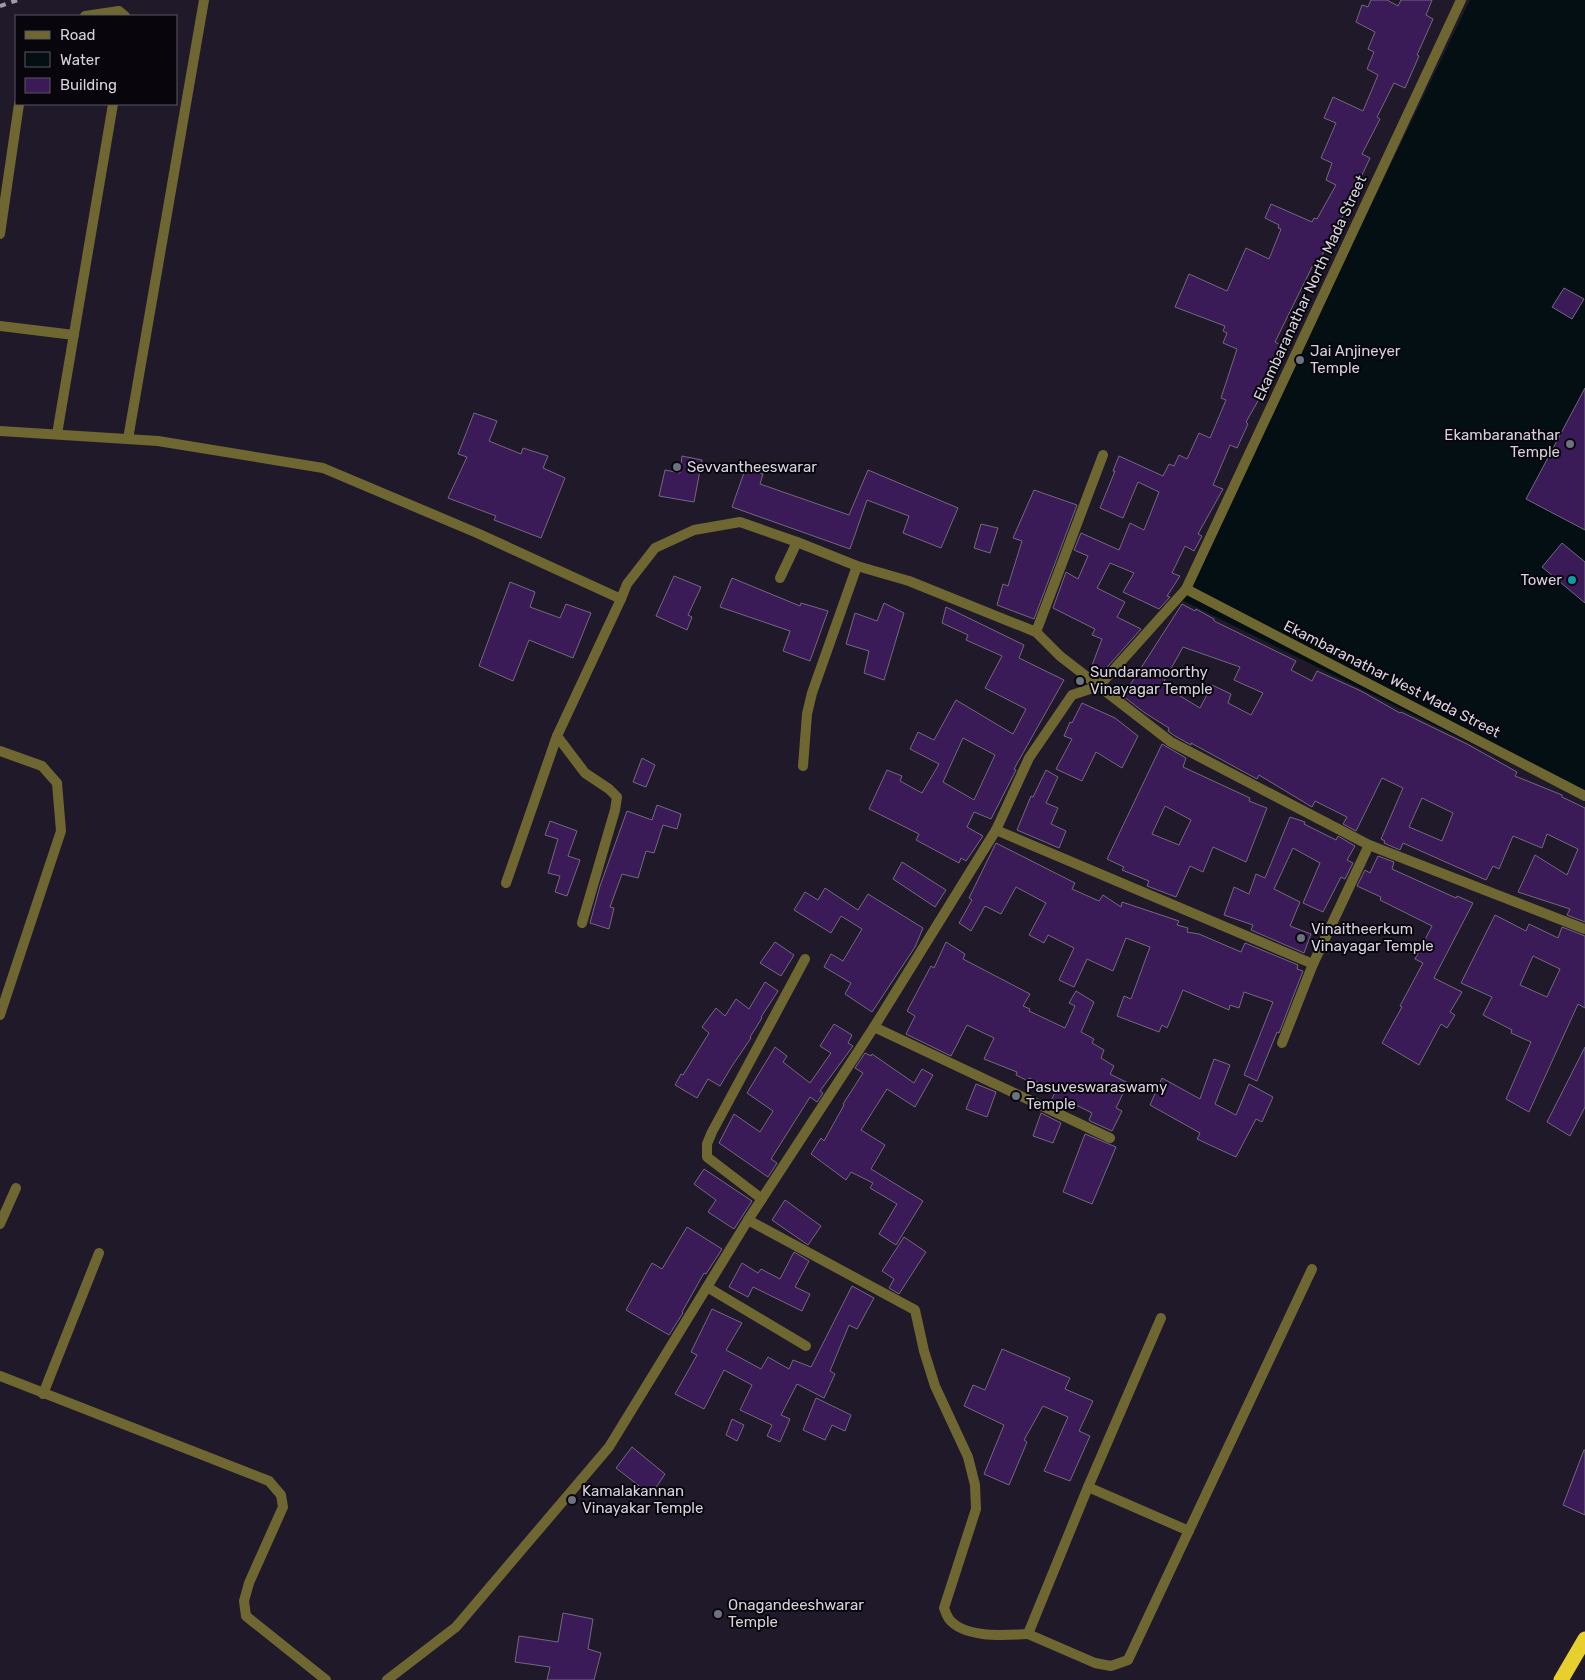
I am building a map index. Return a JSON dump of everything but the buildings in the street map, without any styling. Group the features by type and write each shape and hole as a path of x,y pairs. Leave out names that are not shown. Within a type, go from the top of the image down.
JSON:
{"highway":[{"path":"1561,1680 1585,1639"}],"street":[{"path":"128,439 204,0"},
{"name":"Ekambaranathar North Mada Street","path":"1099,686 1186,589 1461,0"},
{"path":"91,15 110,12 124,13 125,15"},
{"path":"0,234 19,105"},
{"path":"57,434 113,105"},
{"path":"0,326 74,335"},
{"path":"0,430 158,441 323,468 477,533 621,599"},
{"path":"1036,632 1103,455"},
{"path":"506,883 557,736 628,584 655,548 694,530 740,522 857,566 909,581 1036,632 1060,656 1171,742 1369,845 1585,929"},
{"path":"780,578 797,542"},
{"path":"803,766 806,714 857,566"},
{"name":"Ekambaranathar West Mada Street","path":"1186,589 1585,796"},
{"path":"388,1680 456,1627 609,1448 748,1220 874,1027 996,830 1029,758 1072,694 1099,686"},
{"path":"557,736 585,773 609,789 617,797 615,810 582,923"},
{"path":"0,751 42,766 58,783 61,831 0,1015"},
{"path":"996,830 1312,964"},
{"path":"1282,1043 1312,964 1369,845"},
{"path":"762,1199 707,1157 707,1144 805,959"},
{"path":"874,1027 1110,1138"},
{"path":"0,1224 16,1188"},
{"path":"748,1220 915,1310 924,1351 935,1386 968,1457 975,1485 976,1510 944,1608 950,1620 965,1629 990,1636 1028,1634 1095,1663 1111,1666 1128,1660 1312,1269"},
{"path":"43,1394 99,1253"},
{"path":"708,1286 806,1346"},
{"path":"1028,1634 1088,1487 1161,1318"},
{"path":"0,1376 269,1482 281,1495 284,1508 249,1583 244,1602 246,1616 326,1680"},
{"path":"1088,1487 1189,1530"}],"water":[{"path":"1470,0 1585,0 1585,800 1178,598 1186,589"}],"railway":[{"path":"0,6 18,0"}],"place":[{"name":"Jai Anjineyer Temple","path":"1300,360"},
{"name":"Ekambaranathar Temple","path":"1570,444"},
{"name":"Sevvantheeswarar","path":"677,467"},
{"name":"Tower","path":"1572,580"},
{"name":"Sundaramoorthy Vinayagar Temple","path":"1080,681"},
{"name":"Vinaitheerkum Vinayagar Temple","path":"1301,938"},
{"name":"Pasuveswaraswamy Temple","path":"1016,1096"},
{"name":"Kamalakannan Vinayakar Temple","path":"572,1500"},
{"name":"Onagandeeshwarar Temple","path":"718,1614"}]}
